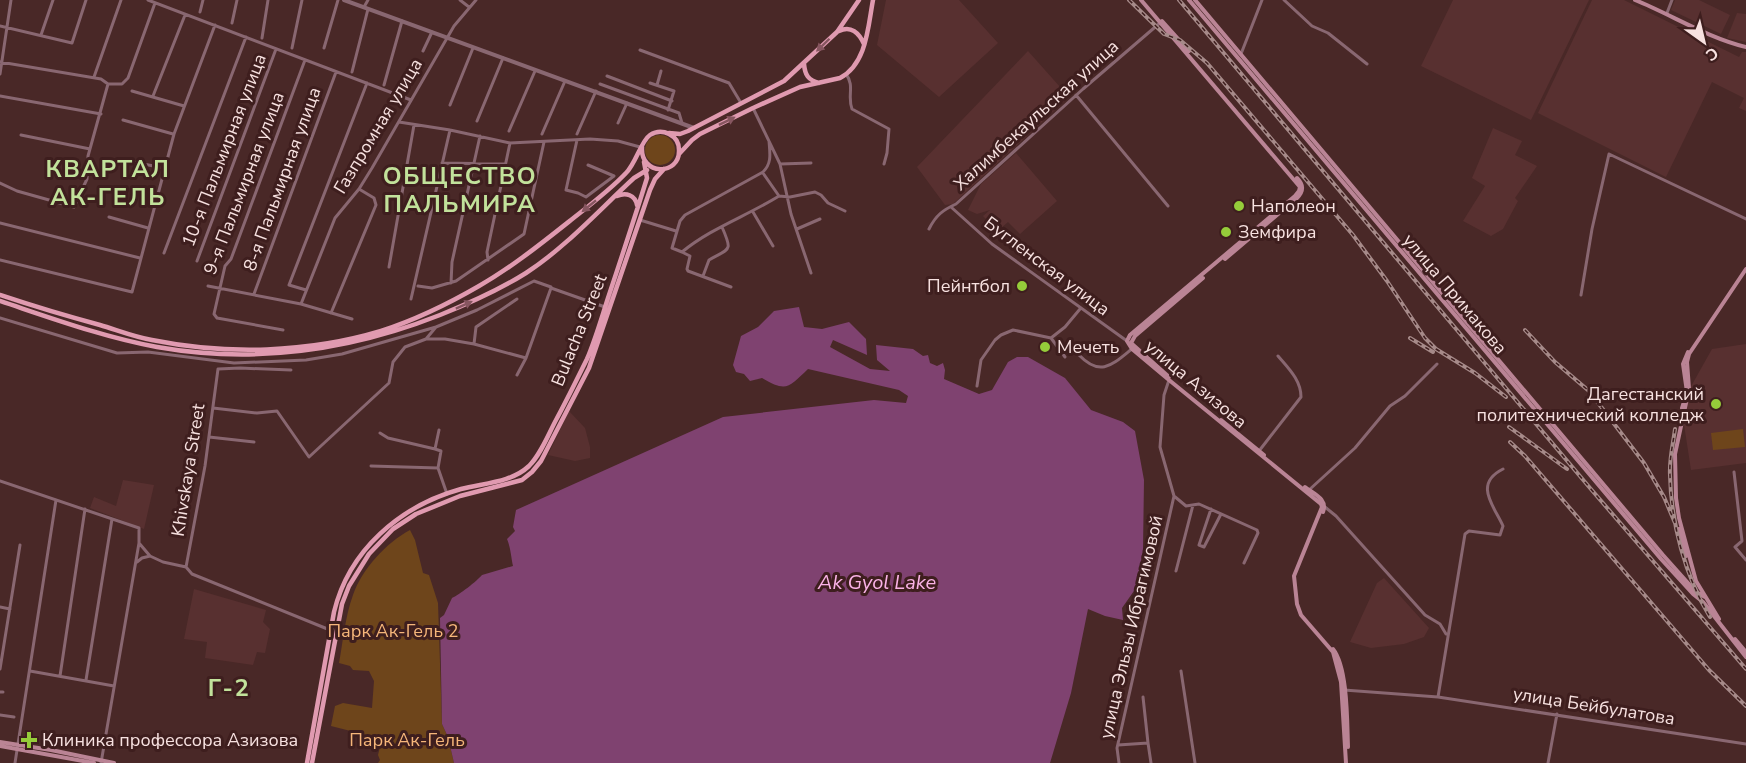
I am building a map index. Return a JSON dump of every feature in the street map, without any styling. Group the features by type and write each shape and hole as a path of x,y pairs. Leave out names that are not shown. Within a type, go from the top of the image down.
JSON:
{"main road":[{"path":"0,296 151,340 204,348 235,350 318,345 380,331 437,309 518,261 626,174 650,135 665,132 680,135 776,87 837,32 859,0"},
{"path":"0,301 116,337 177,350 253,355 320,350 398,331 456,309 525,274 551,255 634,178 646,170 664,169 673,164 679,154 700,134 791,91 846,74 859,57 864,44 873,0"},
{"name":"улица Азизова","path":"1131,345 1135,336 1300,195 1303,186 1142,0"},
{"name":"улица Примакова","path":"1190,0 1702,599"},
{"name":"улица Примакова","path":"1195,0 1655,552 1702,599"},
{"path":"1635,0 1722,39 1746,47"},
{"path":"837,32 844,29 851,30 859,35 864,44"},
{"path":"804,64 804,73 808,79 819,83"},
{"path":"665,132 676,140 679,154"},
{"path":"642,147 642,156 652,168"},
{"name":"Bulacha Street","path":"342,592 369,554 393,529 417,514 448,500 522,480 541,461 589,368 646,178 642,156"},
{"name":"Bulacha Street","path":"342,592 359,557 376,536 417,507 447,494 519,474 536,458 581,372 608,308 652,185 664,169"},
{"path":"614,197 622,193 629,194 638,206"},
{"path":"634,218 640,220"},
{"path":"1697,591 1682,540 1673,484 1673,454 1687,392 1683,364 1685,356 1746,268"},
{"path":"1746,268 1689,354 1687,362 1689,389 1675,454 1674,482 1678,518 1702,599 1746,655"},
{"name":"улица Азизова","path":"1131,345 1169,380 1321,504 1322,507 1294,576 1299,612 1333,652 1343,690"},
{"name":"улица Азизова","path":"1131,345 1259,451 1323,500 1325,507 1296,576 1302,614 1336,653 1343,690 1347,763"},
{"path":"497,481 500,487"},
{"path":"312,763 342,592"},
{"path":"307,763 330,630 337,613"},
{"path":"0,744 94,763"},
{"path":"74,759 114,763"}],"street":[{"path":"0,74 12,0"},
{"path":"41,35 53,0"},
{"path":"0,26 72,43 87,0"},
{"path":"94,78 122,0"},
{"path":"148,0 411,100"},
{"path":"200,12 202,0"},
{"path":"232,23 237,0"},
{"path":"262,38 268,0"},
{"path":"292,48 302,0"},
{"path":"324,48 338,0"},
{"path":"344,0 695,128"},
{"path":"352,72 368,0"},
{"path":"460,0 469,7"},
{"name":"Газпромная улица","path":"302,304 335,218 359,189 447,37 476,0"},
{"path":"1240,56 1262,0"},
{"path":"1284,0 1312,26 1328,33 1367,64"},
{"path":"1667,13 1672,0"},
{"path":"1,62 100,79 108,84 122,84 128,78 155,3"},
{"path":"153,96 185,15"},
{"path":"384,84 402,21"},
{"name":"Халимбекаульская улица","path":"929,229 934,219 947,207 951,206 1162,22"},
{"path":"0,260 132,292 174,134 215,25"},
{"path":"423,51 432,32"},
{"path":"164,253 246,37"},
{"path":"450,105 473,48"},
{"name":"10-я Пальмирная улица","path":"197,261 276,49"},
{"path":"640,50 729,83 741,103"},
{"path":"477,121 503,58"},
{"name":"9-я Пальмирная улица","path":"283,330 238,323 215,316 219,287 305,60"},
{"path":"509,131 535,71"},
{"path":"657,85 661,71"},
{"name":"8-я Пальмирная улица","path":"254,294 336,72"},
{"path":"846,74 851,83 849,101 852,109 889,129 884,164"},
{"path":"607,76 672,101"},
{"path":"542,134 565,81"},
{"path":"650,82 674,91 668,110"},
{"path":"0,183 17,191 74,207 87,179 86,164 108,84"},
{"path":"306,290 289,285 367,84"},
{"path":"600,84 680,115 682,123"},
{"path":"132,91 184,106"},
{"path":"577,134 596,91"},
{"path":"618,123 628,95"},
{"path":"1076,95 1168,206"},
{"path":"0,96 101,114"},
{"path":"753,108 780,164 787,197 811,273"},
{"path":"123,120 174,134"},
{"path":"399,122 510,143 618,141 642,147"},
{"path":"389,267 414,125"},
{"path":"411,299 450,130"},
{"path":"21,135 90,149"},
{"path":"451,283 452,262 480,136"},
{"path":"577,140 566,190 586,197 614,176 588,165"},
{"path":"732,286 687,271 690,256 671,247 680,221 693,210 763,172 770,160 769,141"},
{"path":"418,286 432,288 451,283 470,273 524,234 544,142"},
{"path":"488,260 487,252 510,143"},
{"path":"1581,295 1592,230 1610,154 1746,219"},
{"path":"134,162 164,168"},
{"path":"442,163 506,164"},
{"path":"780,164 811,164"},
{"path":"763,172 779,196"},
{"path":"331,313 376,202 359,189"},
{"path":"682,252 707,234 753,212 779,196 819,193 828,203 845,211"},
{"name":"Бугленская улица","path":"951,206 992,244 1131,345"},
{"path":"753,212 773,246"},
{"path":"109,217 148,228"},
{"path":"797,229 820,219"},
{"path":"640,220 676,231"},
{"path":"0,223 140,258"},
{"path":"703,276 709,260 727,252 730,248 722,227"},
{"path":"0,318 117,353 136,351 234,363 306,360 342,354 436,327 477,310 534,281 608,308"},
{"path":"208,286 302,304 352,319"},
{"path":"517,375 526,358 552,288"},
{"path":"474,344 476,327 517,299"},
{"path":"1051,338 1065,327 1080,309"},
{"path":"426,339 436,327"},
{"path":"977,386 981,360 995,340 1013,330 1051,338 1065,357"},
{"path":"213,408 257,413 278,411 309,457 389,383 393,362 405,347 426,339 445,339 526,358"},
{"path":"1079,355 1086,363 1094,367 1110,366 1131,345"},
{"path":"1259,451 1301,397 1295,377 1278,356"},
{"path":"1309,490 1355,448 1390,406 1405,396 1437,364"},
{"name":"Khivskaya Street","path":"186,567 209,437 218,369 291,370"},
{"path":"1169,380 1164,395 1160,447 1174,496 1186,506 1199,504 1257,531 1244,563"},
{"path":"435,449 439,430"},
{"path":"380,433 388,438 441,451 438,468 447,494"},
{"path":"209,437 254,442"},
{"path":"371,466 438,468"},
{"path":"1438,697 1466,532 1500,535 1503,526 1492,508 1487,493 1493,476 1503,469"},
{"path":"1734,472 1742,541 1735,547 1746,560"},
{"path":"0,481 139,528 140,543 102,762"},
{"name":"улица Эльзы Ибрагимовой","path":"1119,763 1118,745 1174,496"},
{"path":"15,763 56,500"},
{"path":"1176,571 1192,505"},
{"path":"1325,507 1336,516 1430,619 1442,625 1447,636"},
{"path":"60,676 85,509"},
{"path":"1211,509 1199,545 1204,547 1221,513"},
{"path":"86,680 112,519"},
{"path":"140,543 150,556 163,562 186,567 192,574 330,630"},
{"path":"0,669 20,545"},
{"path":"136,563 150,556"},
{"path":"0,607 10,609"},
{"path":"30,671 114,686"},
{"path":"1180,671 1195,763"},
{"name":"улица Бейбулатова","path":"1343,690 1438,697 1746,744"},
{"path":"1143,697 1151,763"},
{"path":"1548,763 1557,714"},
{"path":"0,716 14,717"},
{"path":"1118,745 1148,743"}],"shaded area":[{"path":"886,0 959,0 998,43 939,97 877,45"},
{"path":"1453,0 1589,0 1531,120 1421,66"},
{"path":"1592,0 1624,0 1739,57 1742,52 1746,52 1746,111 1739,108 1744,98 1712,82 1666,177 1538,113"},
{"path":"1675,0 1699,0 1730,15 1721,34 1671,10"},
{"path":"1737,13 1746,14 1746,42 1727,38"},
{"path":"1028,51 1069,97 953,204 945,205 917,167"},
{"path":"1493,128 1522,141 1515,155 1537,166 1515,198 1518,201 1503,229 1491,236 1463,221 1485,186 1472,178"},
{"path":"1016,153 1057,201 1020,234 1008,222 993,235 982,223 986,219 983,216 990,210 977,214 968,210 981,184"},
{"name":"Дагестанский политехнический колледж","path":"1746,344 1746,463 1691,470 1683,418 1689,390 1712,349"},
{"path":"569,411 585,428 590,447 590,458 575,461 548,455"},
{"path":"123,480 154,485 144,529 90,508 94,497 116,506"},
{"path":"1384,578 1429,628 1424,637 1404,644 1371,648 1350,642 1377,583"},
{"path":"194,589 266,610 263,622 270,629 265,653 257,652 253,665 205,658 207,642 184,639"}],"green space":[{"path":"660,135 671,139 675,150 671,161 660,165 649,161 645,150 649,139"},
{"path":"1743,429 1745,447 1713,450 1711,433"},
{"name":"Парк Ак-Гель 2","path":"410,530 415,540 423,573 429,575 438,603 442,724 448,737 454,763 378,763 382,739 331,726 335,706 343,703 372,708 374,681 369,671 353,670 350,666 339,663 346,620 357,585 369,566 384,549"}],"water":[{"name":"Ak Gyol Lake","path":"799,307 804,327 822,329 849,322 866,339 867,355 833,340 830,347 870,369 890,371 877,360 876,345 913,349 923,356 928,355 930,363 937,366 943,363 944,379 979,394 992,390 1008,362 1017,357 1028,357 1065,378 1091,410 1123,422 1135,431 1144,480 1143,549 1136,588 1122,608 1123,620 1088,609 1071,693 1050,763 454,763 448,737 442,724 440,618 444,615 452,598 482,575 513,566 507,539 515,531 513,527 516,510 723,417 874,400 906,403 908,396 899,390 808,369 787,386 770,383 762,378 750,381 744,374 736,372 733,365 741,336 758,327 774,311"}],"railway":[{"path":"1129,0 1164,34 1180,40 1207,63 1353,235 1425,338 1436,349 1475,373 1506,397"},
{"path":"1179,0 1590,488 1746,669"},
{"path":"1525,330 1555,362 1589,391 1644,463 1664,497 1675,523"},
{"path":"1410,338 1433,352"},
{"path":"1509,427 1567,469"},
{"path":"1675,429 1670,469 1673,512 1687,567 1710,617"},
{"path":"1510,442 1525,456 1709,670 1746,706"}],"place":[{"name":"Наполеон","path":"1239,206"},
{"name":"Земфира","path":"1226,232"},
{"name":"Пейнтбол","path":"1022,286"},
{"name":"Мечеть","path":"1045,347"},
{"name":"Дагестанский политехнический колледж","path":"1716,404"},
{"name":"Клиника профессора Азизова","path":"29,740"}],"district":[{"name":"КВАРТАЛ АК-ГЕЛЬ","path":"108,183"},
{"name":"ОБЩЕСТВО ПАЛЬМИРА","path":"460,190"},
{"name":"Г-2","path":"229,688"}],"park label":[{"name":"Парк Ак-Гель","path":"407,740"}]}
